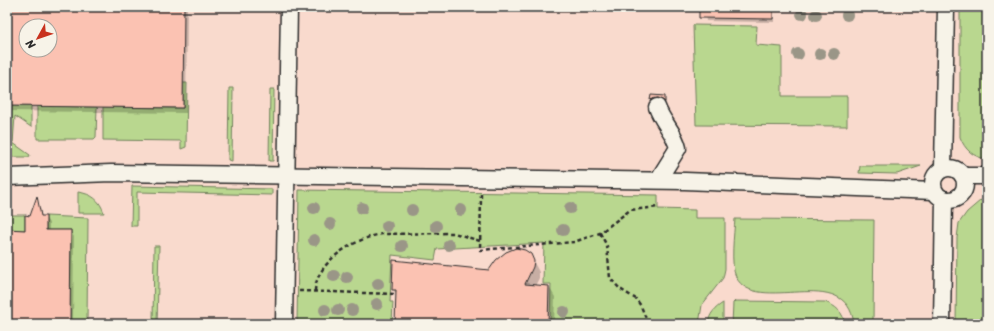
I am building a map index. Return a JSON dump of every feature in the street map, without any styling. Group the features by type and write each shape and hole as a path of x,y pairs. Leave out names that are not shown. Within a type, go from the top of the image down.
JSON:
{"lane":[{"path":"284,324 289,7"},
{"path":"7,177 111,173 286,177 658,180 943,197 961,195 964,191 965,181 953,171 946,7"},
{"path":"953,171 956,7"},
{"path":"657,108 676,139 678,148 658,180"},
{"path":"952,324 943,197 934,178 953,171 987,176"},
{"path":"942,324 943,197"}],"path":[{"path":"481,194 480,250 574,242 600,233 630,210 659,207"},
{"path":"315,291 318,276 325,266 347,247 371,235 454,233 480,241"},
{"path":"600,233 607,246 610,278 620,289 636,299 641,306 648,324"},
{"path":"284,290 396,294"}],"shaded area":[{"path":"7,7 987,7 987,324 7,324"}],"green space":[{"path":"960,7 987,7 987,159 978,157 970,152 964,146 960,137"},
{"path":"693,25 757,26 756,45 782,47 782,96 847,96 847,126 696,125"},
{"path":"183,83 187,83 186,147 181,149 181,141 103,140 103,107 183,108"},
{"path":"229,88 233,88 232,161 228,160"},
{"path":"270,89 274,89 273,161 269,161"},
{"path":"7,106 31,106 31,127 15,116 13,143 30,155 29,157 7,157"},
{"path":"37,106 97,107 96,137 94,139 37,139"},
{"path":"860,166 921,166 897,174 859,173"},
{"path":"132,186 272,189 272,195 137,192 137,226 131,226"},
{"path":"299,190 658,195 658,209 695,210 695,218 725,218 725,269 723,278 702,305 699,324 550,324 551,284 543,284 544,243 437,249 435,260 392,255 390,302 393,302 392,324 297,324"},
{"path":"78,192 95,198 104,213 78,213"},
{"path":"987,195 987,324 956,324 957,238 959,223 967,212"},
{"path":"7,215 25,215 25,230 7,229"},
{"path":"46,216 88,218 87,324 70,324 71,230 46,230"},
{"path":"735,219 874,220 873,324 854,324 847,306 835,296 818,292 762,292 746,288 736,277 733,265"},
{"path":"154,246 159,246 157,324 153,324"},
{"path":"735,301 825,302 838,310 843,316 845,324 732,324 733,303"},
{"path":"723,303 723,324 708,324 713,312"}],"building":[{"path":"7,7 184,7 183,108 7,106"},
{"path":"699,7 773,7 773,19 699,18"},
{"path":"651,95 665,96 665,102 658,98 650,100"},
{"path":"37,196 41,216 46,216 46,230 71,230 70,324 7,324 7,229 25,230 25,215 30,216"},
{"path":"516,248 525,250 531,254 534,261 533,267 525,284 549,286 548,324 395,324 396,290 392,290 393,260 489,270 496,260 506,252"}]}
